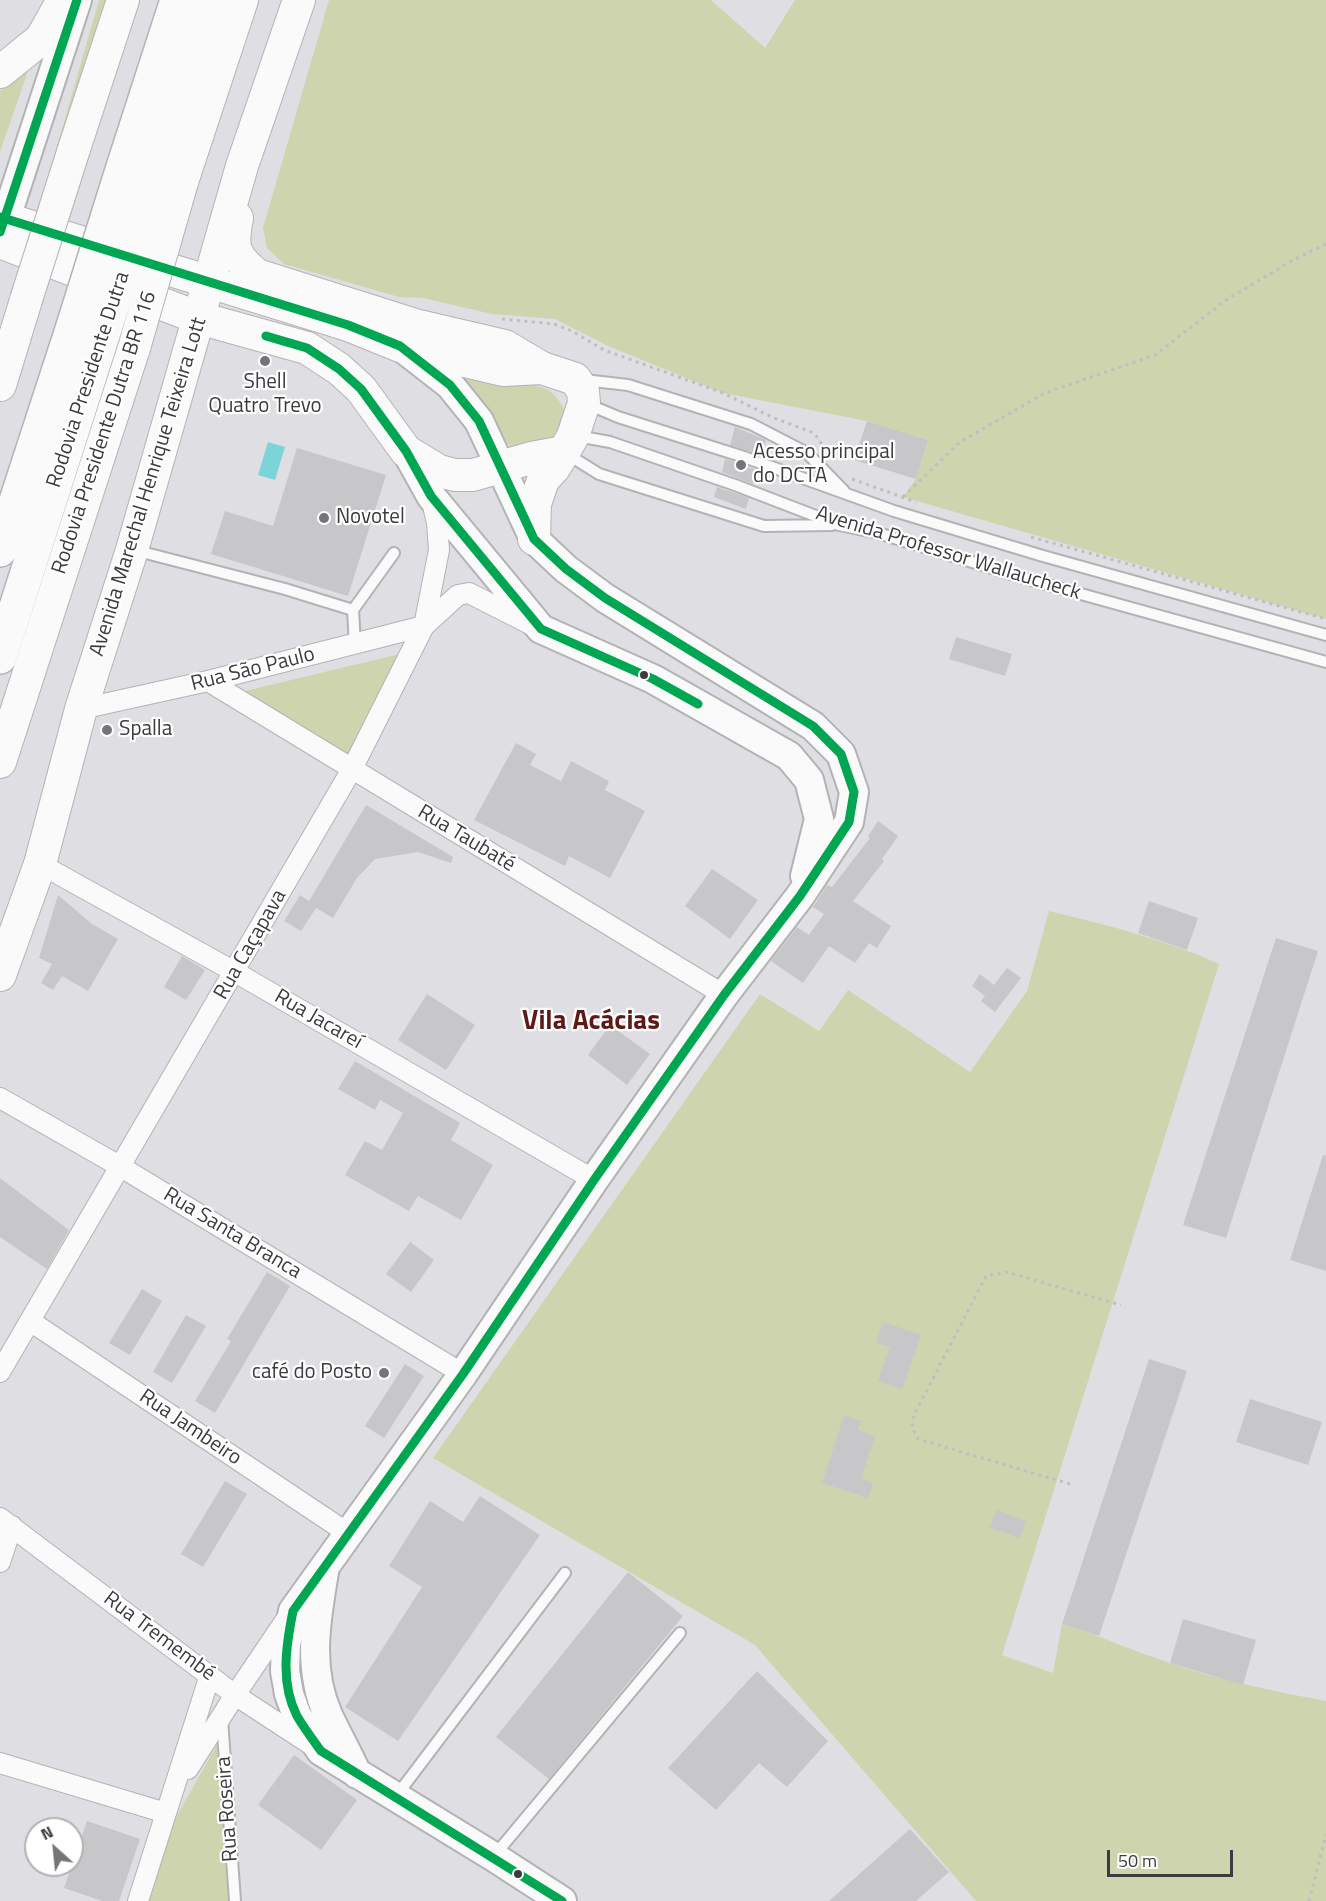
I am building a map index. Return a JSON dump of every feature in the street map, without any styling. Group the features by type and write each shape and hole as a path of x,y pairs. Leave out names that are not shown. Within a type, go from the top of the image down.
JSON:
{"highway":[{"name":"Rodovia Presidente Dutra","path":"0,657 88,329 124,164 177,0"},
{"name":"Rodovia Presidente Dutra","path":"0,550 88,329 169,178 210,0"}],"main road":[{"path":"0,72 41,39 63,0"},
{"path":"1,224 77,0"},
{"path":"0,385 123,0"},
{"name":"Rodovia Presidente Dutra BR 116","path":"0,762 134,348 169,178 242,0"},
{"name":"Avenida Marechal Henrique Teixeira Lott","path":"0,975 40,864 81,709 132,550 242,166 299,0"},
{"path":"242,166 241,199 234,247 241,262 257,275 415,325 505,346 579,391 569,444 554,468 543,480 535,504 534,539"},
{"path":"1,224 348,325 400,346 503,370 542,368"},
{"path":"1,224 200,318 307,348 339,369 361,389 406,451 431,496 541,629 653,679 789,756 809,780 819,819 800,896"},
{"path":"400,346 450,385 479,421 534,539 566,569 605,598 813,726 840,754 854,792 849,822 800,896 724,995 594,1180 463,1374 293,1611 286,1644 285,1671 289,1694 297,1716 321,1751 562,1901"},
{"path":"406,451 439,471 455,476 473,475 569,444"},
{"path":"326,1565 315,1626 318,1686 328,1714 357,1774"}],"street":[{"name":"Rua Caçapava","path":"0,1372 352,769 424,626 439,550 437,523 431,496"},
{"path":"424,626 458,595 469,593 541,629"},
{"name":"Rua São Paulo","path":"81,709 208,681 424,626"},
{"name":"Rua Taubaté","path":"208,681 724,995"},
{"name":"Rua Jacareí","path":"40,864 235,972 594,1180"},
{"name":"Rua Santa Branca","path":"0,1098 121,1167 463,1374"},
{"name":"Rua Jambeiro","path":"30,1321 349,1534"},
{"path":"0,1562 6,1522"},
{"name":"Rua Tremembé","path":"6,1522 235,1695 321,1751"},
{"path":"175,1791 235,1695 293,1611"},
{"path":"138,1901 175,1791 210,1675"},
{"path":"0,1763 166,1813"}],"lane":[{"path":"579,391 628,385 751,424 807,453 847,494"},
{"name":"Avenida Professor Wallaucheck","path":"579,391 618,417 744,457 894,511 1042,556 1326,635"},
{"name":"Avenida Professor Wallaucheck","path":"569,444 610,442 735,484 839,525 878,533 1034,581 1326,663"},
{"path":"569,444 599,474 764,526 839,525"},
{"path":"132,550 285,589 353,610"},
{"path":"355,645 353,610 394,553"},
{"path":"396,1797 565,1573"},
{"path":"494,1857 680,1633"},
{"name":"Rua Roseira","path":"222,1717 234,1901"}],"path":[{"path":"903,497 960,442 1046,393 1155,355 1226,300 1295,259 1326,244"},
{"path":"1070,1485 918,1439 912,1427 914,1415 986,1276 1006,1272 1120,1305"},
{"path":"1309,1901 1326,1834"}],"green space":[{"path":"99,0 106,0 48,178"},
{"path":"329,0 711,0 765,48 795,0 1326,0 1326,619 903,497 916,479 928,440 867,421 723,393 608,346 555,319 492,314 423,298 399,297 284,264 267,248 263,228"},
{"path":"31,62 0,152 0,91"},
{"path":"438,365 498,376 544,388 558,399 568,420 552,441 514,452 486,412"},
{"path":"408,652 351,757 241,692"},
{"path":"1049,911 1156,940 1219,964 1002,1655 1053,1673 1062,1624 1208,1675 1326,1701 1326,1901 976,1901 755,1645 433,1458 760,994 819,1031 848,990 970,1072 1027,991"},
{"path":"217,1745 228,1901 145,1901 172,1824"}],"water":[{"path":"268,442 285,447 275,480 258,475"}],"building":[{"path":"867,421 928,440 916,479 854,460"},
{"path":"735,427 766,440 761,455 730,445"},
{"name":"Novotel","path":"297,448 386,475 348,596 211,554 225,511 273,526"},
{"path":"725,459 757,470 753,484 722,472"},
{"path":"717,487 749,498 746,509 714,497"},
{"path":"956,637 1012,654 1005,676 949,659"},
{"path":"516,743 536,754 530,765 561,781 571,761 609,781 605,790 645,811 610,878 569,856 565,866 474,820"},
{"path":"366,805 453,857 451,863 418,852 375,859 357,878 333,918 316,908 301,931 284,921 300,895 309,901"},
{"path":"878,821 898,836 882,859 884,861 853,901 891,926 877,948 869,943 855,963 829,946 803,983 771,961 797,927 809,935 824,914 813,907 827,885 832,887 870,838 868,836"},
{"path":"712,869 758,900 730,939 685,906"},
{"path":"58,895 92,924 118,939 88,991 62,976 53,990 41,983 52,964 39,958"},
{"path":"1149,901 1198,918 1187,950 1138,933"},
{"path":"1276,938 1318,951 1226,1238 1183,1225"},
{"path":"182,956 205,970 186,1000 164,987"},
{"path":"1007,968 1021,978 995,1012 981,1001 985,996 972,986 980,974 994,985"},
{"path":"427,994 475,1025 446,1070 398,1040"},
{"path":"610,1025 650,1054 627,1085 588,1055"},
{"path":"355,1061 460,1123 451,1140 493,1165 461,1220 418,1196 409,1211 345,1175 365,1141 382,1150 403,1113 380,1100 375,1110 338,1089"},
{"path":"1323,1155 1326,1156 1326,1271 1290,1260"},
{"path":"0,1178 69,1230 47,1269 0,1237"},
{"path":"410,1242 434,1260 411,1292 386,1274"},
{"path":"267,1272 290,1286 215,1413 195,1401 231,1341 227,1339"},
{"path":"142,1289 162,1301 130,1355 109,1343"},
{"path":"186,1315 206,1326 172,1383 153,1372"},
{"path":"883,1322 921,1335 902,1389 878,1381 890,1347 876,1343"},
{"path":"1149,1359 1187,1371 1099,1636 1062,1624"},
{"path":"405,1364 424,1376 384,1438 365,1426"},
{"path":"1250,1399 1322,1422 1308,1465 1236,1442"},
{"path":"844,1416 861,1421 858,1430 875,1436 861,1479 873,1483 868,1498 822,1483"},
{"path":"225,1481 247,1494 203,1567 181,1554"},
{"path":"480,1496 540,1535 398,1741 345,1707 422,1587 389,1566 430,1501 463,1522"},
{"path":"996,1510 1026,1521 1020,1538 990,1528"},
{"path":"628,1572 683,1616 549,1779 496,1737"},
{"path":"1183,1619 1256,1640 1243,1685 1170,1663"},
{"path":"757,1671 828,1741 787,1787 759,1763 716,1810 668,1768"},
{"path":"294,1755 357,1800 321,1850 258,1805"},
{"path":"87,1821 140,1839 119,1901 102,1901 64,1888 68,1877 84,1877 84,1830"},
{"path":"910,1829 949,1872 916,1901 829,1901"}],"transit line":[{"path":"0,232 77,0"},
{"path":"0,217 348,325 400,346 450,385 479,421 534,539 566,569 605,598 813,726 841,754 854,792 849,822 800,896 724,995 594,1180 463,1374 293,1611 286,1664 288,1691 297,1716 321,1751 562,1901"},
{"path":"266,336 307,348 339,369 361,389 406,451 431,496 541,629 653,679 698,704"}],"place":[{"name":"Shell Quatro Trevo","path":"265,361"},
{"name":"Acesso principal do DCTA","path":"741,465"},
{"name":"Novotel","path":"324,518"},
{"name":"Spalla","path":"107,730"},
{"name":"café do Posto","path":"384,1373"}],"district":[{"name":"Vila Acácias","path":"591,1022"}]}
